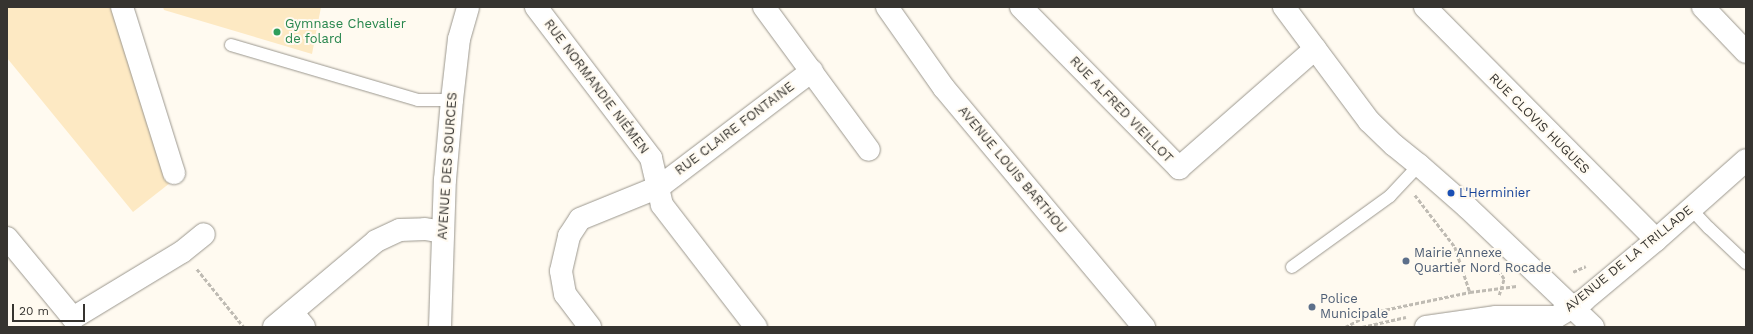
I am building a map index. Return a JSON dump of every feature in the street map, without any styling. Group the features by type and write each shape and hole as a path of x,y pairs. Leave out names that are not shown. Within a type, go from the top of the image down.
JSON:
{"street":[{"path":"122,7 174,173"},
{"name":"AVENUE DES SOURCES","path":"440,327 443,232 452,100 459,39 468,7"},
{"name":"RUE NORMANDIE NIÉMEN","path":"536,7 650,158 659,186 662,205 756,327"},
{"path":"764,7 869,150"},
{"name":"AVENUE LOUIS BARTHOU","path":"887,7 944,88 1144,327"},
{"name":"RUE ALFRED VIEILLOT","path":"1021,7 1179,168 1315,49"},
{"path":"1284,7 1369,121 1394,145 1467,207 1593,327"},
{"name":"RUE CLOVIS HUGUES","path":"1425,7 1656,240"},
{"path":"1703,7 1746,52"},
{"name":"RUE CLAIRE FONTAINE","path":"590,327 565,294 561,271 570,236 580,219 659,186 812,71"},
{"name":"AVENUE DE LA TRILLADE","path":"1426,327 1479,321 1496,317 1556,317 1573,307 1656,240 1746,160"},
{"path":"274,327 298,319 376,241 400,230 425,229 443,232"},
{"path":"7,238 73,318 182,252 204,234"}],"lane":[{"path":"231,45 418,100 452,100"},
{"path":"1292,267 1390,196 1419,165"},
{"path":"1691,208 1709,228 1746,263"}],"path":[{"path":"1414,193 1455,246 1470,292"},
{"path":"182,252 244,327"},
{"path":"1479,321 1498,297 1504,279 1497,266"}],"shaded area":[{"path":"7,7 116,7 170,183 133,212 7,58"},
{"name":"Gymnase Chevalier de folard","path":"163,7 321,7 312,54 164,10"}],"place":[{"name":"Gymnase Chevalier de folard","path":"277,32"},
{"name":"L'Herminier","path":"1451,193"},
{"name":"Mairie Annexe Quartier Nord Rocade","path":"1406,261"},
{"name":"Police Municipale","path":"1312,307"}]}
